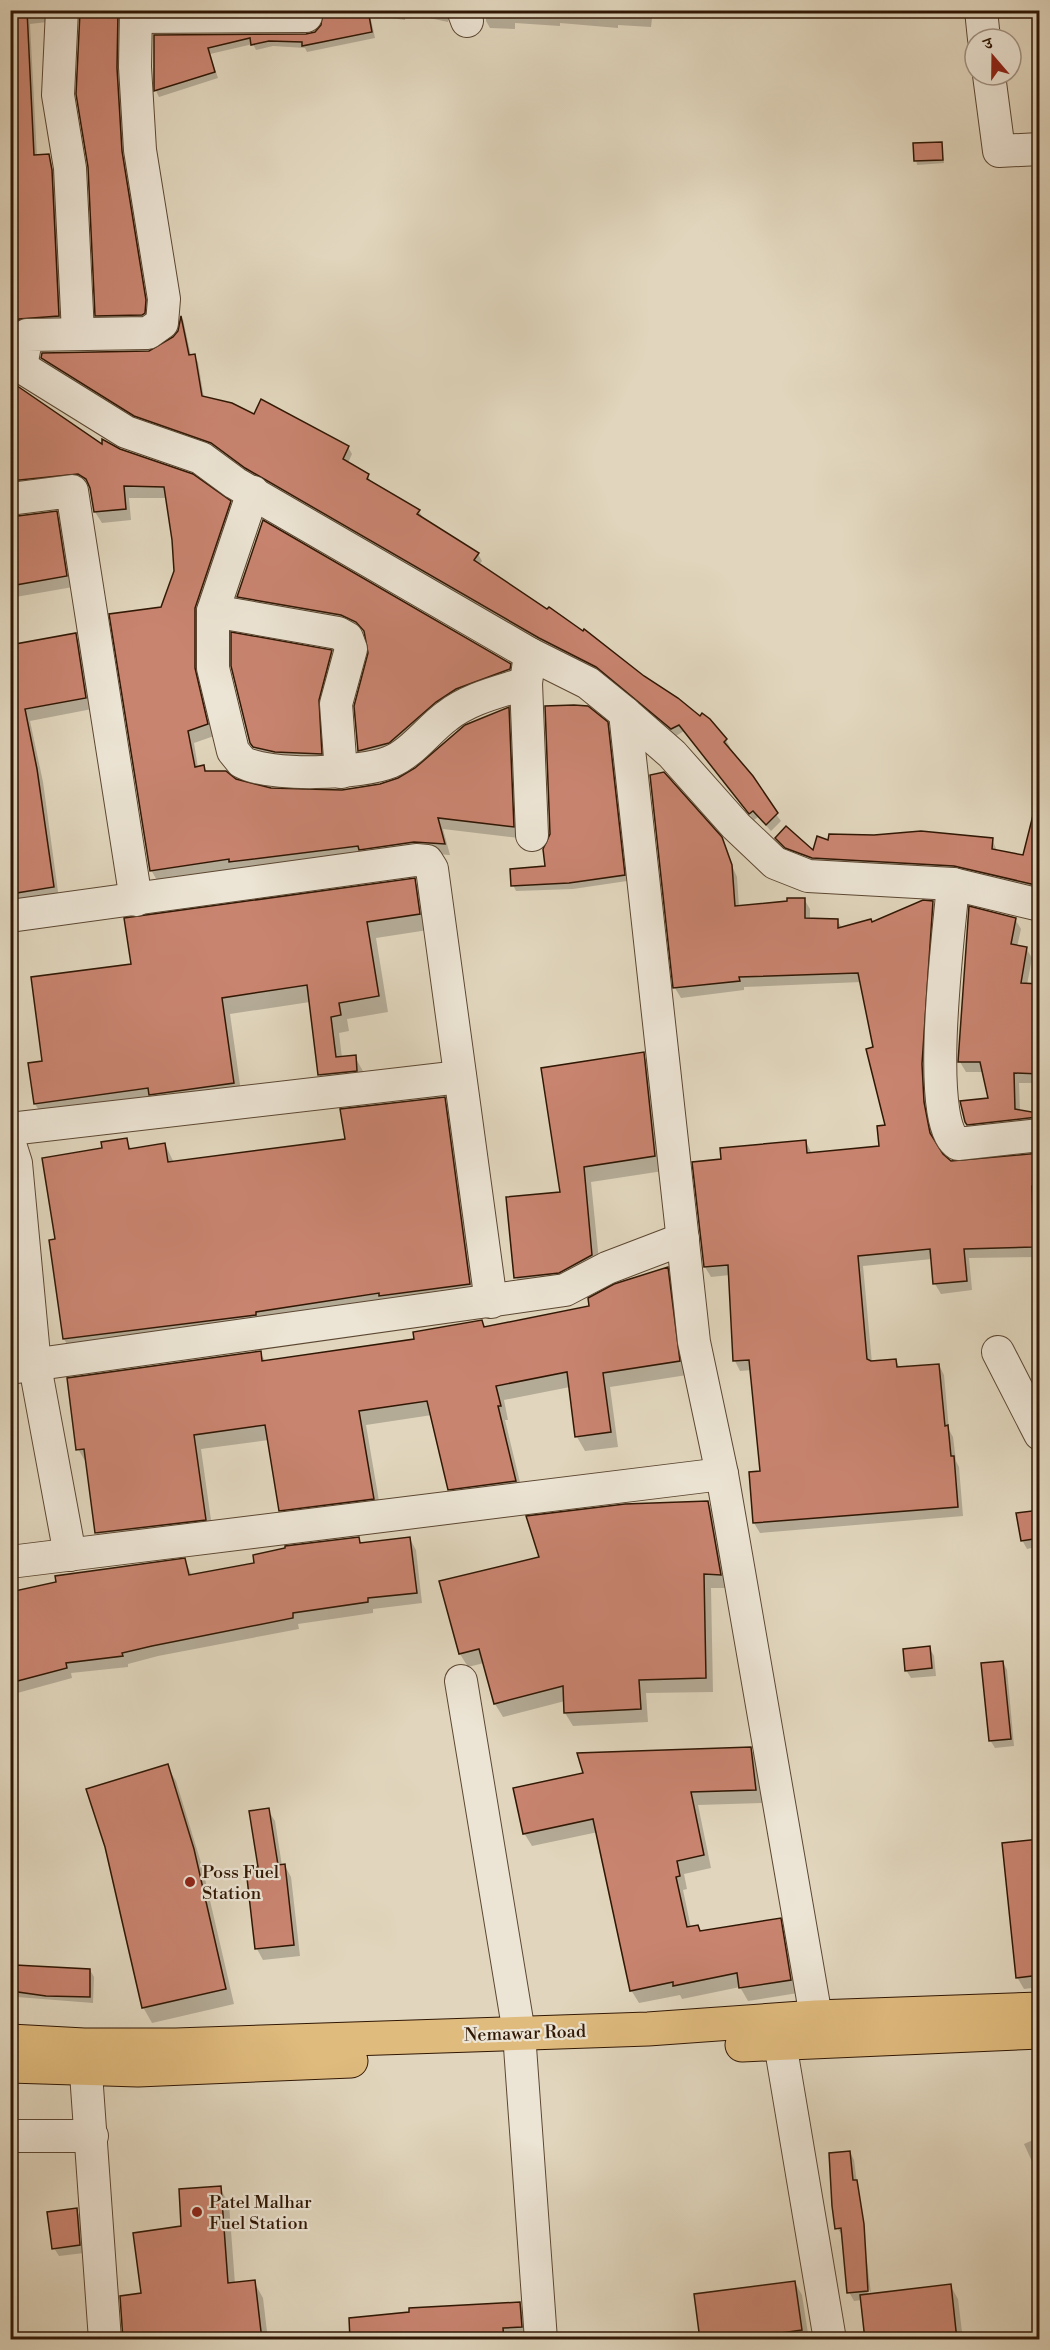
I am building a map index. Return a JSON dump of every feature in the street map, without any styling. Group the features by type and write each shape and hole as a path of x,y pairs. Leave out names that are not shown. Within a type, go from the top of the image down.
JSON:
{"highway":[{"name":"Nemawar Road","path":"10,2041 138,2070 520,2043 648,2029 816,2017 1040,2008"},
{"name":"Nemawar Road","path":"520,2043 780,2043 1040,2032"},
{"name":"Nemawar Road","path":"10,2066 86,2057"}],"street":[{"path":"62,10 58,95 70,168 78,333"},
{"path":"981,10 983,27"},
{"path":"306,16 136,14 135,67 140,150 164,299 162,323 148,333 27,335 16,363 126,432 201,458 235,483 253,492 528,669 588,683 672,754 736,826 775,863 808,876 953,884 1040,905"},
{"path":"991,87 999,151 1040,149"},
{"path":"10,499 72,491 136,900"},
{"path":"253,492 213,611 213,668 236,758 247,765 274,769 341,772 393,762 447,715 528,669"},
{"path":"213,611 338,633 348,638 351,649 336,704 341,772"},
{"path":"528,669 532,836"},
{"path":"625,713 694,1342 722,1474 816,2017"},
{"path":"10,916 416,860 427,861 432,869 491,1302"},
{"path":"953,884 949,952 941,998 940,1041 943,1102 948,1133 958,1144 1040,1136"},
{"path":"10,1129 460,1077"},
{"path":"10,1144 16,1163 23,1367 70,1556"},
{"path":"23,1367 565,1290 607,1268 683,1239"},
{"path":"998,1352 1040,1434"},
{"path":"10,1562 722,1474"},
{"path":"461,1681 520,2043 541,2340"},
{"path":"780,2043 830,2340"},
{"path":"86,2057 105,2340"},
{"path":"10,2136 92,2136"}],"building":[{"path":"10,10 27,10 34,155 49,154 52,170 59,316 19,319 10,329 10,292 14,292 10,253 13,250 10,228"},
{"path":"323,10 368,10 372,32 302,46 302,42 269,41 251,45 250,38 208,48 215,72 154,91 154,35 306,34 315,32 321,25"},
{"path":"118,11 117,68 122,151 146,300 145,313 142,315 95,316 88,167 76,94 80,12"},
{"path":"942,142 943,160 914,161 913,143"},
{"path":"181,316 189,355 195,354 202,396 232,403 254,414 261,399 349,446 343,459 369,474 367,479 420,510 417,514 479,553 474,560 547,609 549,607 583,631 584,629 700,716 702,713 710,719 727,739 724,742 753,776 778,813 766,825 753,811 749,814 679,725 671,729 596,667 539,638 245,468 211,443 134,416 41,358 42,353 149,351 173,337 178,331"},
{"path":"10,381 102,444 102,439 120,449 193,474 231,501 195,608 195,668 208,724 188,731 195,767 204,765 205,771 226,771 236,779 271,788 342,790 380,784 398,778 415,768 465,725 509,707 514,827 438,818 445,844 414,842 359,850 358,846 229,862 229,859 150,871 109,614 161,607 174,571 164,487 124,486 126,509 94,512 90,488 86,479 78,474 10,481"},
{"path":"57,511 67,576 10,586 10,517"},
{"path":"263,520 511,664 510,669 456,689 436,702 389,743 358,751 354,706 368,653 364,631 356,622 341,615 237,597"},
{"path":"231,632 332,650 319,700 322,754 275,752 253,747 250,743 231,666"},
{"path":"76,633 86,698 25,709 37,769 54,887 10,894 10,645"},
{"path":"545,706 588,706 608,722 625,875 569,883 511,886 510,869 545,866 543,849 550,834"},
{"path":"664,772 722,837 732,865 735,906 787,901 787,898 805,898 805,918 838,919 838,928 871,919 872,922 923,900 933,901 922,1064 924,1102 930,1133 943,1154 951,1161 1040,1153 1040,1184 1032,1186 1034,1247 964,1249 967,1281 933,1284 930,1249 858,1256 867,1359 871,1361 896,1359 897,1367 939,1364 945,1426 948,1425 951,1456 954,1456 958,1507 753,1523 749,1472 760,1471 749,1360 733,1361 728,1265 704,1267 692,1162 721,1159 720,1148 806,1140 807,1153 879,1146 877,1126 885,1125 866,1049 873,1047 858,973 739,977 740,981 673,988 650,775"},
{"path":"1033,815 1040,816 1040,886 954,866 812,858 785,848 775,838 786,826 813,850 817,836 828,840 829,834 874,835 921,831 993,838 992,849 1023,855"},
{"path":"415,878 420,914 367,922 379,996 339,1003 341,1015 331,1017 336,1057 356,1055 357,1071 318,1075 307,985 222,998 234,1083 149,1095 148,1088 34,1104 28,1063 42,1061 31,977 131,964 124,918"},
{"path":"969,906 1016,918 1011,944 1027,947 1021,983 1040,984 1040,1074 1014,1073 1015,1109 1038,1113 1037,1117 967,1125 965,1122 960,1101 988,1098 980,1062 958,1062"},
{"path":"644,1052 655,1156 584,1167 592,1255 559,1273 514,1278 506,1197 560,1192 541,1068"},
{"path":"445,1097 470,1284 379,1296 379,1293 256,1312 256,1315 63,1339 49,1240 55,1239 42,1158 102,1148 101,1142 127,1138 129,1149 165,1143 168,1162 345,1139 340,1109"},
{"path":"668,1267 680,1361 603,1373 611,1432 575,1437 567,1372 496,1386 501,1406 498,1406 516,1481 448,1490 427,1401 359,1411 374,1499 279,1511 265,1425 194,1435 206,1520 95,1533 84,1449 76,1450 67,1378 261,1351 262,1361 414,1339 413,1332 482,1320 484,1327 589,1306 588,1298 614,1284"},
{"path":"708,1501 721,1575 704,1574 706,1678 639,1680 641,1709 564,1713 563,1686 494,1704 479,1649 459,1654 439,1581 539,1557 526,1516 625,1504"},
{"path":"1040,1510 1040,1538 1021,1541 1016,1513"},
{"path":"359,1537 360,1543 410,1537 417,1593 368,1598 368,1602 293,1613 293,1618 152,1646 122,1653 123,1656 66,1663 67,1668 10,1683 10,1592 56,1582 55,1576 185,1558 189,1575 254,1563 253,1555 285,1548 285,1546"},
{"path":"930,1646 932,1668 905,1671 903,1649"},
{"path":"1003,1661 1011,1739 989,1741 981,1663"},
{"path":"751,1747 756,1790 691,1792 704,1855 677,1861 680,1876 676,1877 687,1927 698,1925 700,1931 781,1918 791,1980 739,1988 737,1973 673,1986 673,1982 630,1991 593,1819 523,1834 513,1788 583,1773 577,1753"},
{"path":"168,1764 194,1849 226,1989 142,2008 105,1847 86,1789"},
{"path":"269,1808 278,1865 285,1864 294,1945 255,1949 246,1869 258,1867 249,1811"},
{"path":"1040,1839 1040,1975 1016,1978 1002,1843"},
{"path":"15,1965 90,1969 90,1997 46,1996 11,1991"},
{"path":"850,2151 853,2180 857,2180 864,2224 868,2291 847,2293 841,2228 835,2229 832,2206 829,2153"},
{"path":"221,2186 228,2283 255,2280 262,2340 123,2340 120,2296 141,2293 133,2233 181,2226 179,2189"},
{"path":"77,2208 80,2245 52,2249 47,2212"},
{"path":"795,2281 802,2330 731,2340 700,2340 694,2294"},
{"path":"951,2284 957,2340 865,2340 860,2295"},
{"path":"520,2302 522,2327 503,2328 504,2340 350,2340 349,2318 409,2312 409,2308"}],"place":[{"name":"Poss Fuel Station","path":"190,1882"},
{"name":"Patel Malhar Fuel Station","path":"197,2212"}]}
